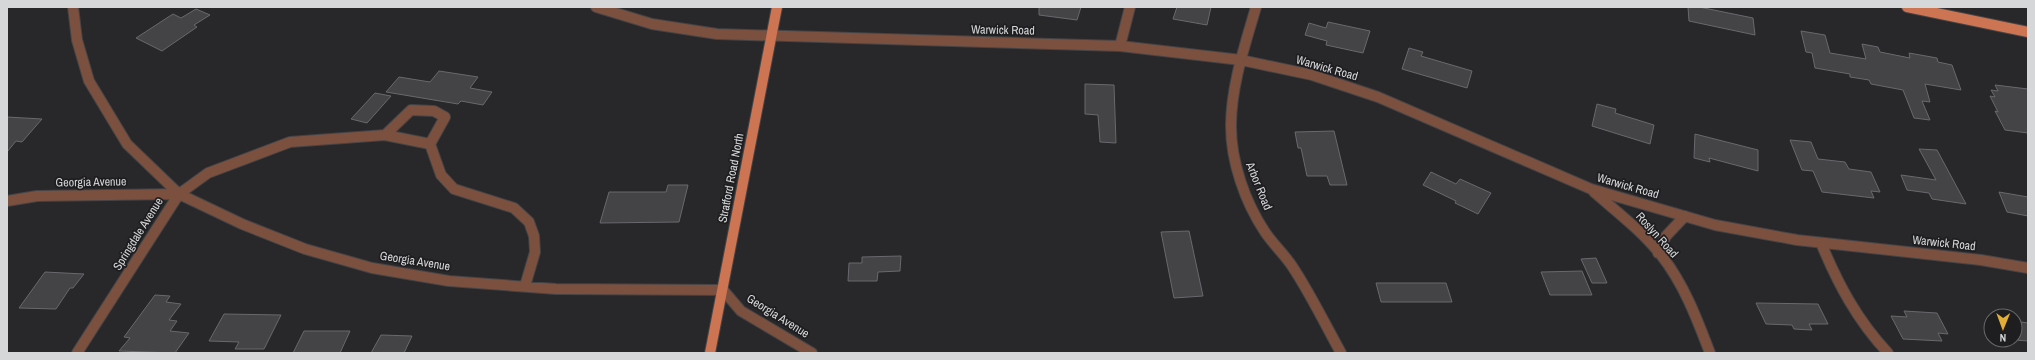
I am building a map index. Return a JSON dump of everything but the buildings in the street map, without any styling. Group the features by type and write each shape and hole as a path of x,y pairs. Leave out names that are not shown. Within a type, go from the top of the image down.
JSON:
{"main road":[{"name":"Stratford Road North","path":"710,353 777,7"},
{"path":"1907,7 2028,32"}],"street":[{"name":"Springdale Avenue","path":"73,7 77,40 90,82 126,144 179,194 78,353"},
{"name":"Warwick Road","path":"596,7 652,24 717,34 772,37 1120,46 1241,60 1312,75 1378,97 1591,189 1715,225 1797,240 1981,260 2028,268"},
{"path":"1120,46 1130,7"},
{"name":"Arbor Road","path":"1256,7 1241,60 1233,102 1231,126 1234,158 1246,194 1263,228 1295,269 1341,353"},
{"path":"385,135 410,110 434,111 445,117 430,144 441,175 454,189 514,208 529,222 534,236 535,252 525,286"},
{"path":"179,194 208,173 290,142 385,135 430,144"},
{"name":"Roslyn Road","path":"1591,189 1636,228 1668,264 1693,311 1710,353"},
{"name":"Georgia Avenue","path":"7,201 37,196 179,194 242,224 305,249 365,266 449,281 556,289 723,290 741,311 812,353"},
{"path":"1658,253 1666,236 1685,216"},
{"path":"1821,243 1838,284 1861,323 1888,353"}]}
